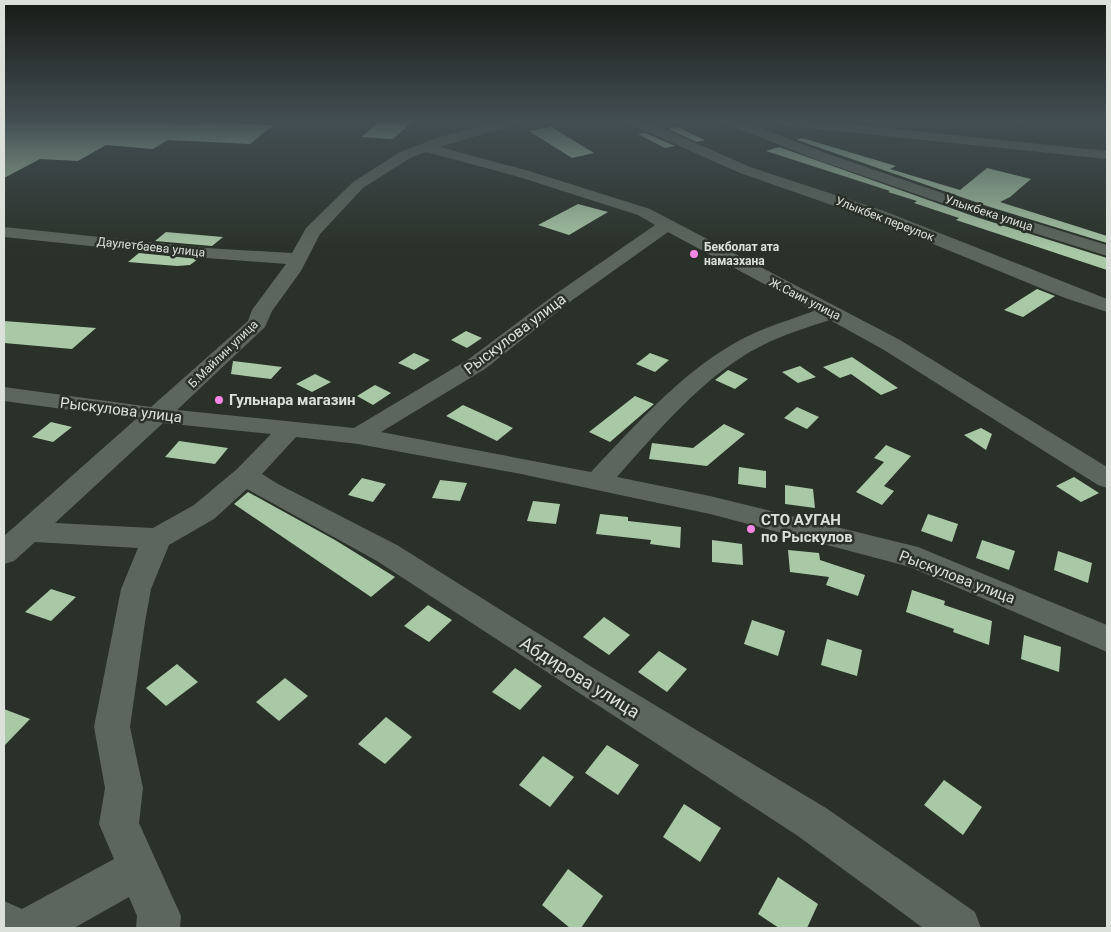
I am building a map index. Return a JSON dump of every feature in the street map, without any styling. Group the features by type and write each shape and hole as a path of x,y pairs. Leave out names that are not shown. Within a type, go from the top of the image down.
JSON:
{"street":[{"name":"Б.Майлин улица","path":"4,553 258,323 262,310 292,271 312,232 358,185 389,164"},
{"name":"Ж.Саин улица","path":"489,164 644,212 779,286 832,312 900,351 1107,480"},
{"name":"Улыкбек переулок","path":"733,164 870,212 1072,294 1107,306"},
{"name":"Улыкбека улица","path":"846,164 983,212 1107,251"},
{"name":"Рыскулова улица","path":"358,436 477,364 564,297 667,224"},
{"name":"Даулетбаева улица","path":"4,232 206,253 298,259"},
{"path":"598,481 698,378 740,348 786,328 832,312"},
{"name":"Рыскулова улица","path":"4,394 158,415 358,436 598,481 710,505 918,558 1107,639"},
{"path":"28,531 158,539 204,512 246,475 291,428"},
{"name":"Абдирова улица","path":"246,475 268,490 387,554 582,679 812,822 960,928"},
{"path":"158,539 136,589 128,622 112,727 124,788 119,824 159,916 158,928"},
{"path":"31,928 138,869"},
{"path":"4,923 12,928"}],"building":[{"path":"4,164 30,164 4,178"},
{"path":"808,164 828,164 976,217 1107,258 1107,270 956,220 959,218 914,203 917,201 888,192 890,191"},
{"path":"868,164 891,164 896,166 890,169 960,190 987,168 1031,179 1010,197 1000,202 1107,236 1107,243 990,207"},
{"path":"578,204 608,212 569,235 538,225"},
{"path":"166,232 223,237 212,246 155,241"},
{"path":"139,253 198,259 190,265 177,266 128,262"},
{"path":"1037,289 1055,296 1023,317 1004,310"},
{"path":"4,321 96,328 72,349 4,343"},
{"path":"466,331 482,338 467,348 451,340"},
{"path":"414,353 430,360 414,370 398,363"},
{"path":"650,353 669,360 655,372 636,364"},
{"path":"852,357 898,388 881,395 851,374 840,378 823,367"},
{"path":"233,361 282,367 271,379 231,374"},
{"path":"800,366 816,377 798,383 782,372"},
{"path":"728,370 748,379 735,389 715,380"},
{"path":"315,374 331,382 312,392 296,384"},
{"path":"375,385 391,393 373,405 357,396"},
{"path":"635,396 654,404 610,442 589,432"},
{"path":"463,405 513,428 497,441 446,416"},
{"path":"797,407 819,417 807,429 784,418"},
{"path":"51,422 72,427 53,442 32,437"},
{"path":"724,424 745,434 707,466 649,459 652,443 693,448"},
{"path":"981,428 992,434 986,450 964,435"},
{"path":"179,441 228,448 215,464 165,457"},
{"path":"886,445 911,456 884,486 894,491 882,505 856,492 884,462 874,458"},
{"path":"739,467 766,471 766,488 738,484"},
{"path":"1074,477 1099,493 1081,502 1056,486"},
{"path":"362,478 386,484 373,502 348,495"},
{"path":"440,480 467,483 460,501 432,498"},
{"path":"785,485 813,489 815,508 785,504"},
{"path":"248,492 335,540 395,577 371,597 234,504"},
{"path":"533,501 560,504 556,524 527,521"},
{"path":"600,514 628,517 628,521 681,527 680,548 650,544 651,540 596,534"},
{"path":"928,514 958,524 952,542 921,531"},
{"path":"712,540 742,544 743,565 712,562"},
{"path":"982,540 1015,551 1009,570 976,558"},
{"path":"788,550 819,553 820,560 865,575 858,596 826,585 829,577 790,572"},
{"path":"1058,551 1092,563 1088,583 1054,570"},
{"path":"51,589 76,597 51,621 25,612"},
{"path":"912,590 945,601 944,605 992,621 989,645 953,632 954,629 906,612"},
{"path":"428,605 452,620 429,642 404,626"},
{"path":"604,617 630,635 609,655 583,637"},
{"path":"752,620 785,631 778,656 744,644"},
{"path":"1024,635 1061,647 1059,672 1021,659"},
{"path":"827,639 862,650 857,676 821,665"},
{"path":"659,651 687,669 667,692 638,672"},
{"path":"177,664 198,682 166,706 146,688"},
{"path":"515,668 542,686 520,710 492,692"},
{"path":"285,678 308,696 279,721 256,702"},
{"path":"4,709 30,719 4,746"},
{"path":"386,717 412,737 385,764 358,744"},
{"path":"607,745 639,765 618,795 585,773"},
{"path":"543,756 574,777 550,807 519,785"},
{"path":"944,780 982,807 963,835 924,805"},
{"path":"684,804 721,828 700,862 663,837"},
{"path":"568,869 603,896 581,928 570,928 542,905"},
{"path":"778,877 818,904 807,928 779,928 758,914"}],"place":[{"name":"Бекболат ата намазхана","path":"694,254"},
{"name":"Гульнара магазин","path":"219,400"},
{"name":"СТО АУГАН по Рыскулов","path":"751,529"}]}
